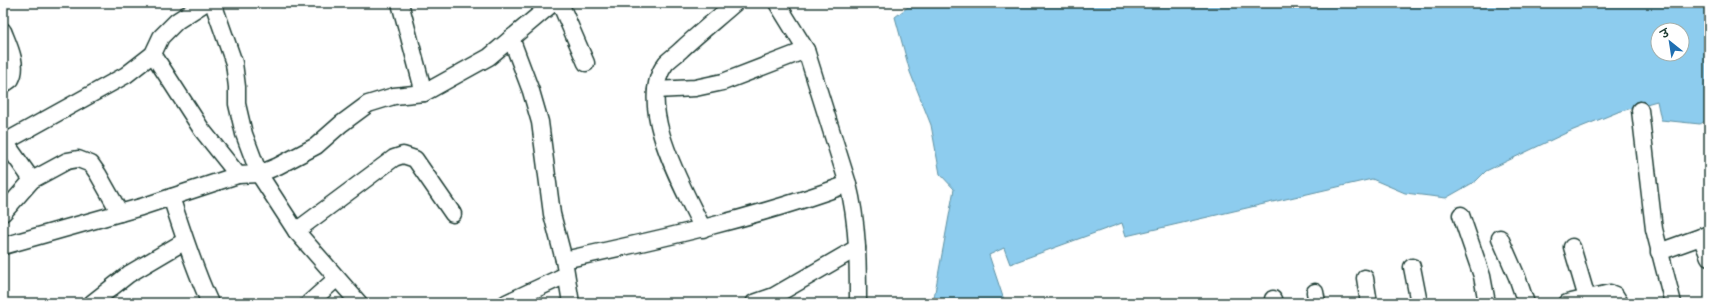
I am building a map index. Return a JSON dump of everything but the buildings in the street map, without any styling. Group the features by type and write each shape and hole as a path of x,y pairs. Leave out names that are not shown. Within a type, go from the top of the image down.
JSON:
{"street":[{"path":"32,180 4,141 126,75 153,54 162,37 177,21 205,3"},
{"path":"213,3 234,63 237,87 237,104 240,119 259,174 296,231 336,279 348,289 359,303"},
{"path":"400,3 424,93"},
{"path":"3,246 120,213 238,175 259,174 278,166 316,146 341,124 368,104 394,96 424,93 489,57 553,3"},
{"path":"560,3 586,62"},
{"path":"703,229 670,160 656,112 656,90 659,78 666,64 735,3"},
{"path":"777,3 806,50 854,204 857,248 858,303"},
{"path":"3,31 12,58 13,70 10,79 3,85"},
{"path":"510,38 531,91 540,122 552,214 565,268 571,303"},
{"path":"656,90 695,88 723,82 806,50"},
{"path":"153,54 202,130 238,175"},
{"path":"1640,110 1654,229 1673,303"},
{"path":"296,231 394,158 403,155 415,159 453,214"},
{"path":"3,213 32,180 67,161 78,160 91,164 120,213"},
{"path":"506,303 565,268 798,203 848,184"},
{"path":"171,197 185,241 210,303"},
{"path":"1462,215 1482,276 1487,303"},
{"path":"1659,252 1705,236 1709,257"},
{"path":"1500,238 1517,277 1526,303"},
{"path":"93,303 129,274 185,241"},
{"path":"1572,247 1587,298"},
{"path":"754,303 776,299 857,248"},
{"path":"1412,267 1419,303"},
{"path":"1365,278 1369,303"},
{"path":"310,303 336,279"},
{"path":"1566,303 1610,293 1615,295 1620,303"}],"water":[{"path":"913,3 1709,3 1709,119 1700,124 1661,120 1657,101 1618,112 1566,133 1486,171 1476,181 1446,198 1405,193 1372,179 1126,236 1122,223 1010,264 1004,248 989,255 1005,303 933,303 954,189 940,174 931,125 910,72 895,17"}]}
